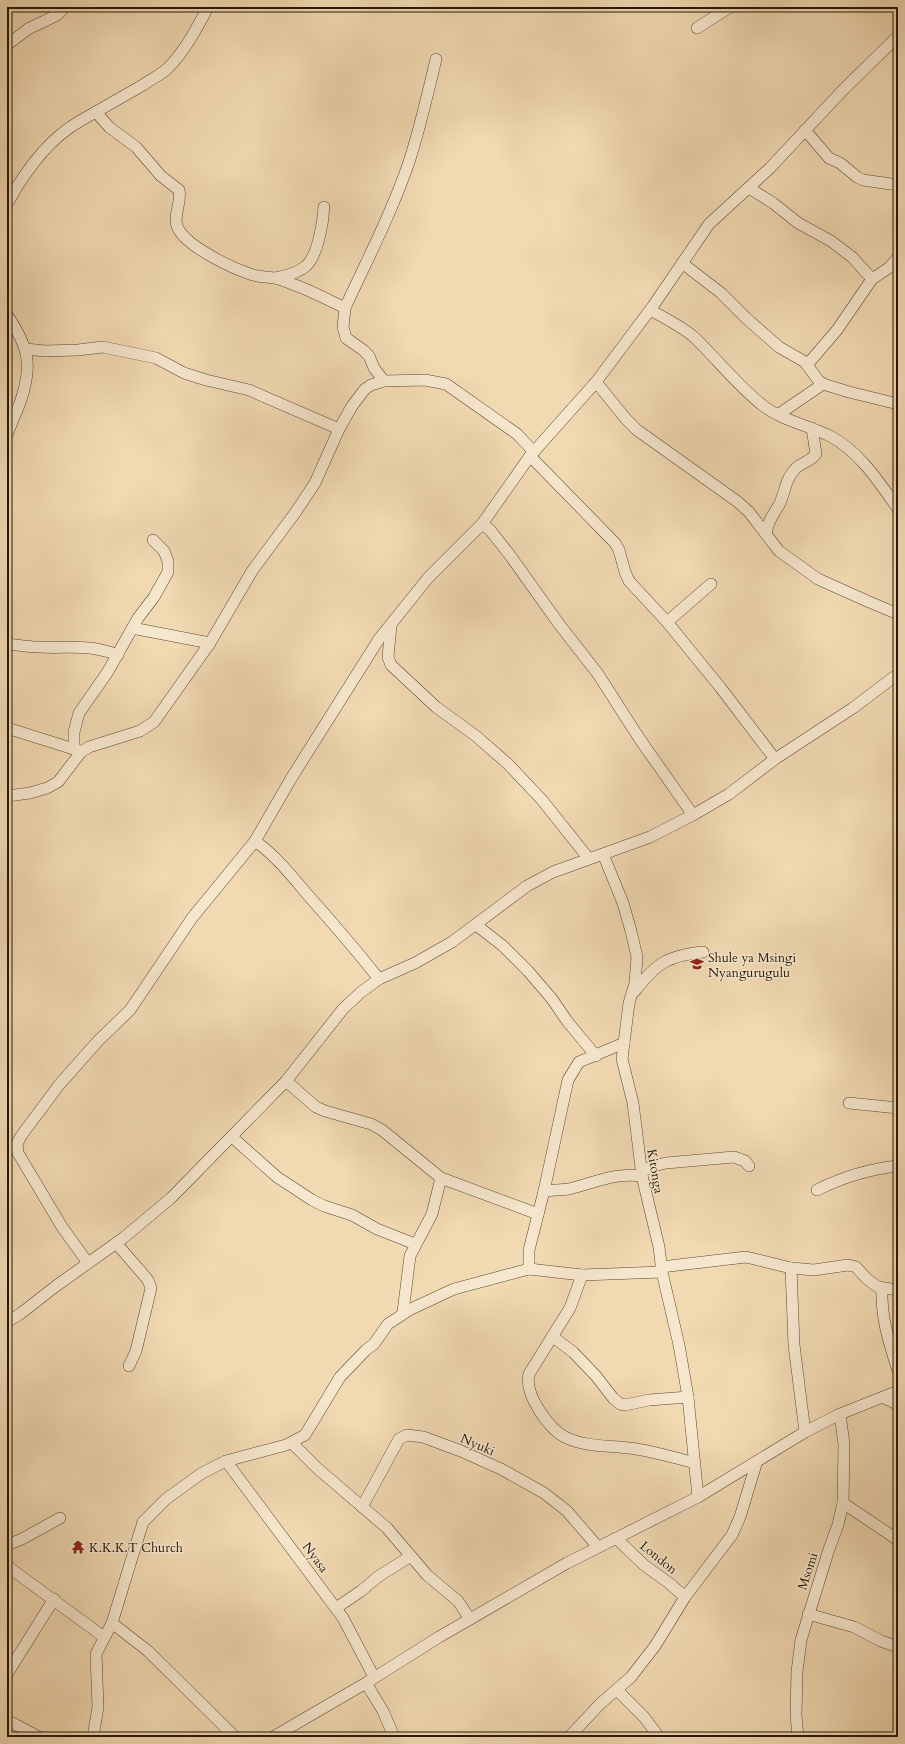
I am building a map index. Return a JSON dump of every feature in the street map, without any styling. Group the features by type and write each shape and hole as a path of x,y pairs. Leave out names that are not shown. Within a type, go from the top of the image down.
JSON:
{"street":[{"path":"7,44 28,29 57,15 66,7"},
{"path":"7,204 19,183 48,147 68,128 167,69 180,54 199,25 208,7"},
{"path":"697,28 730,7"},
{"path":"88,1264 62,1227 18,1153 17,1144 21,1136 58,1086 98,1041 130,1010 192,918 255,841 292,777 375,645 428,578 482,524 516,474 532,454 596,382 650,310 709,224 770,168 842,91 898,36"},
{"path":"384,381 374,368 369,356 346,338 343,326 345,308 404,176 424,110 436,59"},
{"path":"96,112 109,127 136,147 167,182 176,186 179,190 180,202 176,215 177,226 182,234 209,256 254,275 276,278 345,308"},
{"path":"805,130 829,158 844,166 857,177 863,180 898,185"},
{"path":"749,188 773,202 798,223 831,241 852,257 872,279"},
{"path":"276,278 298,272 306,266 311,259 321,233 324,207"},
{"path":"808,365 836,330 872,279 894,263 898,257"},
{"path":"682,263 721,293 746,318 779,347 808,365 818,380 823,384 898,404"},
{"path":"650,310 693,336 762,405 829,436 845,447 875,476 898,509"},
{"path":"7,315 17,330 26,349 28,371 20,401 7,434"},
{"path":"26,349 45,351 78,350 102,347 156,358 184,373 255,392 339,430"},
{"path":"7,728 78,750 125,737 148,727 160,714 210,642 248,576 295,513 315,483 339,430 352,406 371,385 384,381 425,380 446,384 517,434 532,454 615,543 622,557 625,572 629,581 667,622 720,687 775,759"},
{"path":"596,382 637,430 738,502 749,512 779,551 818,579 898,614"},
{"path":"779,414 823,384"},
{"path":"766,533 768,521 779,504 787,480 795,470 813,458 816,454 812,428"},
{"path":"482,524 490,530 509,554 559,624 598,674 643,744 693,815"},
{"path":"7,796 30,793 47,788 58,782 78,750 75,727 79,713 118,655 132,628 154,597 168,572 168,561 164,551 153,540"},
{"path":"667,622 711,584"},
{"path":"391,624 388,651 388,657 391,665 436,708 476,736 508,764 546,806 589,859"},
{"path":"132,628 210,642"},
{"path":"7,644 39,648 74,646 88,647 118,655"},
{"path":"7,1322 116,1243 171,1198 286,1081 343,1009 360,993 379,979 452,942 527,886 553,872 650,837 693,815 729,794 775,759 853,708 898,674"},
{"path":"255,841 264,848 294,879 359,953 379,979"},
{"name":"Kitonga","path":"603,854 623,903 632,931 636,957 637,972 629,1003 622,1059 633,1103 642,1174 659,1247 661,1269 679,1344 688,1397 696,1463 698,1497"},
{"path":"476,925 503,946 528,971 552,999 596,1056"},
{"path":"632,994 644,978 662,963 683,954 703,952"},
{"path":"529,1269 529,1250 544,1191 568,1080 579,1062 624,1043"},
{"path":"286,1081 316,1107 371,1124 382,1130 441,1178 538,1214"},
{"path":"848,1103 898,1108"},
{"path":"232,1136 277,1177 312,1200 324,1206 352,1215 391,1235 415,1244"},
{"path":"544,1191 568,1189 614,1176 642,1174 653,1166 666,1163 734,1157 744,1161 749,1166"},
{"path":"817,1190 850,1176 867,1171 898,1166"},
{"path":"403,1312 407,1267 415,1244 424,1232 432,1214 441,1178"},
{"path":"116,1243 148,1280 151,1288 138,1345 129,1366"},
{"path":"93,1737 98,1707 96,1654 112,1623 143,1522 158,1506 186,1483 226,1460 292,1443 305,1435 340,1377 356,1359 374,1344 388,1324 403,1312 459,1288 529,1269 582,1274 661,1269 746,1257 791,1268 814,1270 852,1266 872,1283 882,1288 898,1290"},
{"path":"791,1268 794,1345 805,1432"},
{"path":"582,1274 570,1308 553,1337 530,1370 527,1385 531,1396 539,1409 560,1434 576,1441 645,1450 696,1463"},
{"path":"882,1288 883,1320 898,1371"},
{"path":"553,1337 572,1352 620,1404 625,1405 656,1399 688,1397"},
{"path":"273,1737 543,1577 598,1547 698,1497 805,1432 840,1414 884,1398 898,1391"},
{"path":"884,1398 895,1403 898,1407"},
{"name":"Msomi","path":"798,1737 796,1715 797,1672 801,1640 808,1614 838,1525 843,1503 844,1444 840,1414"},
{"name":"Nyuki","path":"362,1507 399,1439 407,1435 423,1437 488,1463 544,1493 567,1511 598,1547"},
{"path":"292,1443 317,1468 387,1528 432,1579 458,1601 470,1619"},
{"name":"Nyasa","path":"226,1460 336,1608 350,1631 394,1737"},
{"path":"569,1737 600,1704 618,1690 631,1677 655,1646 685,1597 732,1535 740,1517 757,1461"},
{"path":"843,1503 898,1540"},
{"path":"7,1545 22,1539 60,1518"},
{"name":"London","path":"616,1538 644,1564 685,1597"},
{"path":"336,1608 362,1591 379,1576 411,1556"},
{"path":"7,1566 104,1637"},
{"path":"7,1674 54,1599"},
{"path":"808,1614 854,1627 881,1641 898,1647"},
{"path":"112,1623 148,1651 235,1737"},
{"path":"618,1690 644,1717 659,1737"},
{"path":"7,1720 39,1737"}],"place":[{"name":"Shule ya Msingi Nyangurugulu","path":"697,964"},
{"name":"K.K.K.T Church","path":"78,1547"}]}
